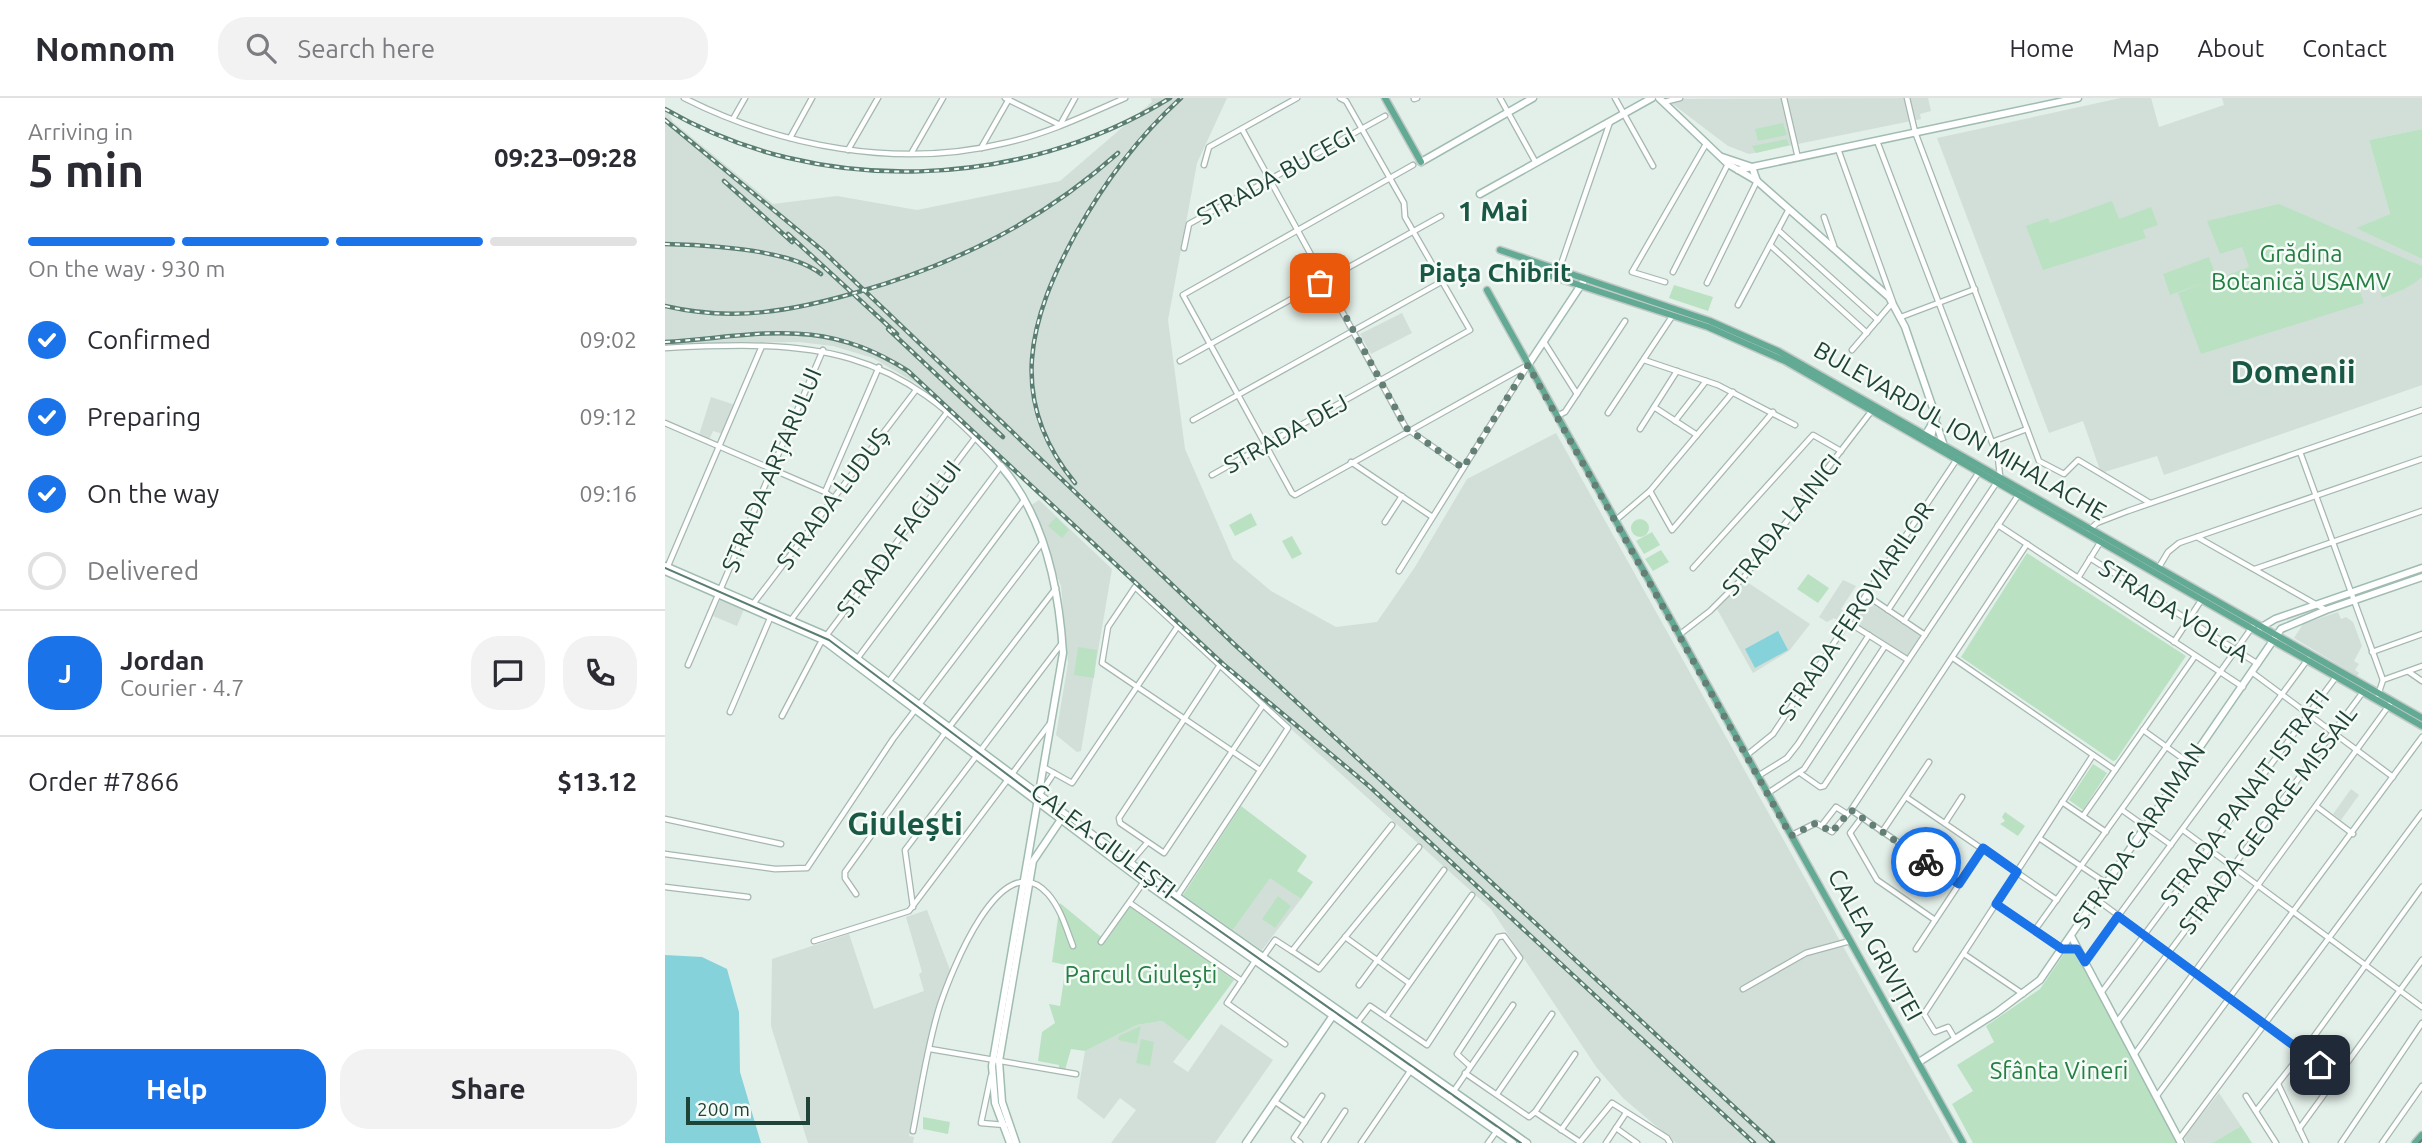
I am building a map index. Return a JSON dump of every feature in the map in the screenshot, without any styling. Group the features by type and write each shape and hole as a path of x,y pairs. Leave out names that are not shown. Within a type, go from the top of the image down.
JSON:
{"main road":[{"path":"1385,98 1421,162"},
{"name":"BULEVARDUL ION MIHALACHE","path":"1500,250 1559,270 1583,282"},
{"name":"BULEVARDUL ION MIHALACHE","path":"1527,268 1583,282 1771,347 1928,439 1957,459 2089,530 2101,541 2202,599 2422,718"},
{"name":"CALEA GRIVIȚEI","path":"1487,290 1963,1143"},
{"name":"BULEVARDUL ION MIHALACHE","path":"1928,439 1943,443 2019,494 2159,567 2257,627"},
{"name":"BULEVARDUL ION MIHALACHE","path":"2276,637 2308,659 2338,673"},
{"name":"BULEVARDUL ION MIHALACHE","path":"2390,703 2422,726"},
{"path":"2415,1143 2422,1135"}],"street":[{"path":"684,98 733,119 790,138 849,150 912,153 981,148 1060,125 1125,98"},
{"path":"733,119 745,98"},
{"path":"790,138 812,98"},
{"path":"849,150 878,98"},
{"path":"912,153 943,98"},
{"path":"1060,125 1075,98"},
{"path":"1204,165 1209,147 1297,98"},
{"path":"1193,420 1441,282 1405,217 1404,203 1346,101 1340,98"},
{"path":"1500,98 1536,163"},
{"path":"1421,162 1533,98"},
{"path":"1615,98 1653,166"},
{"path":"1480,194 1652,98"},
{"path":"1661,100 1680,98"},
{"path":"1784,98 1798,158"},
{"path":"1907,98 1915,132 2040,461 2064,474 2078,460 2150,503"},
{"path":"1738,170 2078,98"},
{"path":"981,148 1007,99 1060,125"},
{"path":"1661,100 1728,164 1757,181 1893,302"},
{"name":"STRADA BUCEGI","path":"1184,248 1189,224 1385,116"},
{"path":"1559,270 1610,121"},
{"path":"1242,129 1409,431 1463,468"},
{"path":"1877,141 1998,458 1998,479 1904,621"},
{"path":"1665,282 1632,272 1706,144"},
{"path":"1837,149 1893,302 1901,317 1943,443"},
{"path":"1719,156 1752,167"},
{"path":"1673,272 1728,164"},
{"path":"1413,165 1182,295 1293,495 1528,365"},
{"path":"1749,177 1752,167"},
{"path":"1707,283 1757,181 1752,167"},
{"path":"1738,305 1789,209"},
{"path":"1180,361 1441,216"},
{"path":"1825,217 1834,248"},
{"path":"1778,230 1878,320"},
{"path":"1770,245 1867,333"},
{"path":"1527,268 1538,262"},
{"name":"STRADA DEJ","path":"1212,475 1469,330 1441,282"},
{"path":"1399,571 1431,516 1583,282"},
{"path":"1901,317 1975,289"},
{"path":"1852,350 1893,302"},
{"path":"1608,414 1674,312"},
{"path":"1557,416 1565,412 1625,321"},
{"path":"1544,342 1577,394"},
{"path":"665,348 762,346 823,350 879,367 948,411 1001,466 1025,500 1057,588 1063,668 996,1060 981,1122 1005,1125"},
{"path":"666,570 762,346"},
{"name":"STRADA ARȚARULUI","path":"688,665 823,350"},
{"path":"1644,360 1733,392 1795,425"},
{"path":"825,492 879,367"},
{"path":"1640,429 1677,371"},
{"path":"1675,421 1706,381"},
{"name":"STRADA LUDUȘ","path":"752,606 916,390"},
{"path":"1615,520 1650,491 1733,392"},
{"path":"1654,407 1697,435"},
{"name":"STRADA LAINICI","path":"1679,635 1710,611 1744,577 1874,408"},
{"path":"2089,530 2104,520 2150,503 2422,410"},
{"path":"789,622 948,411"},
{"path":"1650,491 1672,530 1773,412"},
{"path":"1928,439 1936,420"},
{"path":"666,425 825,492 834,499"},
{"path":"1992,442 2027,429"},
{"path":"1693,568 1813,435 1841,451"},
{"name":"STRADA FAGULUI","path":"782,716 825,638 975,438"},
{"path":"2300,452 2383,680 2377,696"},
{"name":"STRADA FEROVIARILOR","path":"1746,756 1770,737 1957,459"},
{"path":"2159,567 2173,547 2196,536 2422,459"},
{"path":"1351,462 1431,516"},
{"path":"856,661 1001,466"},
{"path":"1888,610 1979,471"},
{"path":"1800,773 1820,787 1824,786 2019,494"},
{"path":"1385,522 1402,496"},
{"path":"887,684 1025,500"},
{"path":"2255,569 2422,511"},
{"path":"2103,530 2104,520"},
{"path":"1999,525 2243,687"},
{"path":"2196,536 2326,610"},
{"path":"2078,578 2101,541"},
{"path":"665,854 775,869 805,869 845,812 852,797 917,707 1042,543"},
{"path":"1791,836 1813,824 1822,825 1832,832 1849,812 2027,544"},
{"name":"STRADA VOLGA","path":"2090,558 2258,665"},
{"path":"2276,637 2285,626 2422,568"},
{"name":"CALEA GIULEȘTI","path":"666,570 825,638 1146,879 1335,1012 1410,1071 1527,1143"},
{"path":"2035,930 2235,650 2257,627 2318,604 2422,577"},
{"path":"1175,900 1288,728 1135,587 1108,626 1101,661 1260,770"},
{"path":"856,894 845,878 845,872 947,729 1057,588"},
{"path":"1866,596 1925,635"},
{"path":"2174,642 2202,599"},
{"path":"730,712 772,614"},
{"path":"1848,622 1908,660"},
{"path":"1045,768 1072,783 1178,626"},
{"path":"2372,652 2422,634"},
{"path":"1758,776 1787,758 1869,635"},
{"name":"STRADA CARAIMAN","path":"1919,1062 2024,994 2040,980 2144,825 2276,637"},
{"path":"913,908 905,850 1063,643"},
{"path":"1767,793 1800,773 1885,646"},
{"path":"2083,816 2195,656"},
{"path":"1953,658 2115,770"},
{"path":"2085,962 2308,659"},
{"path":"1220,665 1119,819 1147,843 1164,853 1263,705"},
{"path":"2383,680 2422,666"},
{"path":"2408,671 2422,681"},
{"path":"2253,673 2393,778"},
{"name":"STRADA PANAIT ISTRATI","path":"2101,993 2338,673"},
{"name":"STRADA GEORGE MISSAIL","path":"2117,1023 2332,731 2366,689"},
{"path":"2134,1055 2390,703"},
{"path":"814,941 913,908 1054,719"},
{"path":"2143,730 2189,763"},
{"path":"2156,1097 2353,834 2422,737"},
{"path":"1956,1040 1948,1027 1934,1031 1924,1014 2093,755"},
{"path":"1882,832 1929,762"},
{"path":"1039,798 1054,773"},
{"path":"1906,797 2057,900"},
{"path":"1945,823 1962,797"},
{"path":"2062,803 2106,832"},
{"path":"2316,806 2353,834"},
{"path":"1822,825 1836,807 1862,817 1959,884"},
{"path":"2122,810 2171,845"},
{"path":"2071,936 2180,1141 2422,813"},
{"path":"1031,855 1063,817"},
{"path":"1862,817 1850,833 1877,880 1935,920"},
{"path":"665,820 781,845"},
{"path":"1292,951 1392,825"},
{"path":"2183,830 2422,1007"},
{"path":"2039,838 2106,883"},
{"path":"1128,865 1147,843"},
{"path":"1285,1044 1227,1003 1275,940 1317,969 1419,847"},
{"path":"1916,949 1983,848"},
{"path":"1359,985 1444,870"},
{"path":"1101,942 1146,879"},
{"path":"913,1131 941,1004 959,954 999,893 1012,884 1026,882 1043,889 1057,905 1073,946"},
{"path":"665,887 748,897"},
{"path":"2256,1111 2302,1053 2422,887"},
{"path":"1386,1017 1472,895"},
{"path":"2096,899 2337,1077"},
{"path":"1130,902 1242,981"},
{"path":"1996,904 2062,949 2077,949"},
{"path":"1357,1023 1370,1006 1427,1045 1501,935 1508,940 1520,958 1457,1054 1470,1066"},
{"path":"1345,937 1409,983"},
{"path":"1743,989 1806,953 1850,940"},
{"path":"1964,954 2024,994"},
{"path":"2299,1129 2422,960"},
{"path":"1451,1095 1513,1005"},
{"path":"1246,1143 1335,1012"},
{"name":"CALEA GIULEȘTI","path":"1335,1012 1357,1023 1415,1064 1451,1095"},
{"path":"1497,1094 1552,1014"},
{"path":"2341,1143 2422,1023"},
{"path":"930,1049 1076,1074"},
{"path":"1465,1073 1529,1117 1575,1054"},
{"path":"996,1060 1005,1125 1016,1143"},
{"path":"1361,1143 1415,1064"},
{"path":"992,1075 1010,1143"},
{"path":"1561,1130 1597,1080"},
{"path":"2278,1084 2306,1143"},
{"path":"2382,1143 2422,1086"},
{"path":"1300,1143 1293,1138 1322,1096"},
{"path":"2246,1096 2276,1143"},
{"path":"1274,1101 1305,1122"},
{"path":"1535,1112 1581,1143 1611,1103 1649,1125 1669,1143"},
{"path":"1324,1143 1345,1111"},
{"path":"1606,1143 1626,1113"},
{"path":"1489,1143 1499,1128"},
{"name":"CALEA GIULEȘTI","path":"1499,1128 1513,1143"},
{"path":"1616,1128 1637,1143"}],"shaded area":[{"path":"1151,98 1227,98 1197,163 1168,320 1185,449 1233,559 1271,591 1336,627 1377,622 1415,567 1467,479 1556,433 1953,1143 1676,1143 1623,1098 1597,1068 1491,909 1230,674 921,386 873,358 833,346 799,342 665,344 665,106 673,122 773,204 837,196 917,210 1060,181 1152,102"},
{"path":"1928,98 1931,111 1920,114 1921,119 1749,154 1728,146 1666,99"},
{"path":"2121,98 2151,98 2159,127 2224,105 2222,98 2422,98 2422,129 2369,140 2390,214 2357,228 2422,259 2422,385 2164,475 2157,456 2101,473 2083,421 2049,433 1937,138"},
{"path":"1402,313 1412,333 1371,354 1360,334"},
{"path":"711,397 735,405 723,434 713,431 709,440 699,435"},
{"path":"1039,500 1112,569 1081,751 1077,752 1056,735 1068,663 1061,586 1030,506"},
{"path":"1744,580 1810,624 1789,651 1753,673 1717,609"},
{"path":"1843,580 1856,586 1841,609 1849,615 1843,624 1834,618 1827,622 1819,617"},
{"path":"721,598 744,609 737,626 713,616"},
{"path":"1868,601 1920,636 1906,657 1853,622"},
{"path":"2338,612 2341,619 2346,617 2353,622 2362,646 2354,661 2359,664 2355,670 2359,673 2357,676 2294,638 2303,624"},
{"path":"2351,789 2359,795 2341,820 2333,814"},
{"path":"1270,877 1301,899 1262,950 1233,930"},
{"path":"927,910 950,970 931,1027 909,1136 914,1137 913,1143 808,1143 771,1026 772,959 849,934 874,1009 924,991 919,974 922,972 906,917"},
{"path":"1162,1021 1189,1041 1173,1062 1188,1072 1221,1024 1273,1060 1215,1143 1111,1143 1136,1110 1120,1098 1104,1119 1077,1098 1085,1051 1137,1025"},
{"path":"2219,1093 2241,1126 2212,1143 2187,1143 2184,1137"}],"green space":[{"path":"1783,123 1787,135 1758,141 1755,129"},
{"path":"2422,129 2422,259 2356,228 2390,214 2369,140"},
{"path":"1787,139 1789,145 1756,153 1752,146"},
{"path":"2112,201 2119,219 2151,207 2158,225 2143,230 2146,238 2043,270 2026,226 2048,218 2050,223"},
{"name":"Grădina Botanică USAMV","path":"2279,204 2422,266 2422,277 2408,287 2382,298 2377,280 2358,286 2364,303 2201,354 2178,293 2206,282 2170,295 2163,274 2209,257 2217,279 2249,267 2242,247 2220,254 2207,221"},
{"path":"1674,285 1713,297 1708,311 1669,298"},
{"path":"1251,513 1257,525 1235,536 1229,525"},
{"path":"1056,517 1069,530 1062,538 1048,526"},
{"path":"1640,519 1646,522 1649,528 1646,534 1640,537 1634,534 1631,528 1634,522"},
{"path":"1652,532 1660,545 1644,554 1636,541"},
{"path":"1292,536 1302,554 1292,559 1282,541"},
{"path":"1661,550 1669,562 1653,571 1645,559"},
{"path":"2027,553 2186,656 2116,760 2113,761 1961,657"},
{"path":"1808,574 1829,588 1818,603 1797,589"},
{"path":"1078,647 1097,650 1094,678 1074,675"},
{"path":"2093,764 2107,773 2083,810 2069,800"},
{"path":"1241,806 1307,856 1297,871 1313,882 1301,899 1270,878 1233,930 1183,895"},
{"path":"2005,812 2025,826 2018,836 2000,824 2005,821 2002,817"},
{"path":"1278,896 1291,906 1275,928 1262,919"},
{"name":"Parcul Giulești","path":"1060,903 1106,941 1130,906 1234,980 1189,1041 1162,1021 1137,1025 1085,1051 1071,1049 1065,1070 1059,1070 1059,1065 1038,1061 1042,1032 1055,1023 1049,1004 1060,1006 1066,965 1052,962"},
{"name":"Sfânta Vineri","path":"2066,951 2076,952 2179,1143 1973,1143 1952,1104 1973,1091 1957,1065 1994,1042 1986,1026 2040,989"},
{"path":"1141,1026 1137,1044 1118,1040 1119,1036"},
{"path":"1141,1039 1154,1042 1150,1066 1136,1063"},
{"path":"923,1117 950,1122 948,1134 923,1129"},
{"path":"2241,1126 2252,1143 2212,1143"}],"water":[{"path":"1778,631 1788,650 1755,668 1745,649"},
{"path":"665,955 702,957 727,969 739,1012 740,1072 761,1143 665,1143"}],"tram line":[{"path":"665,568 829,640 1146,879 1521,1143"},
{"path":"2419,1143 2422,1140"}],"railway":[{"path":"665,109 725,138 788,158 853,169 919,171 985,165 1049,151 1112,129 1170,98"},
{"path":"1075,483 1053,452 1039,421 1033,390 1032,359 1037,328 1046,297 1060,265 1098,196 1136,145 1181,98"},
{"path":"665,120 823,251 1234,644 1773,1143"},
{"path":"665,306 715,313 763,312 810,304 894,281 996,238 1059,199 1118,153"},
{"path":"724,181 792,242"},
{"path":"788,234 897,334"},
{"path":"665,244 724,247 769,254 789,259 821,274"},
{"path":"888,329 1003,437"},
{"path":"665,342 761,334 818,336 847,342 876,353 908,371 1223,664 1369,786 1754,1143"}],"way so far":[{"path":"1320,283 1326,280 1406,428 1463,468 1528,365 1791,836 1816,823 1832,832 1851,810 1926,862"}],"district":[{"name":"1 Mai","path":"1493,211"},
{"name":"Piața Chibrit","path":"1495,273"},
{"name":"Domenii","path":"2293,372"},
{"name":"Giulești","path":"905,824"}],"route":[{"path":"1926,862 1959,884 1983,848 2017,872 1996,904 2062,949 2077,949 2085,962 2118,916 2320,1065"}]}
